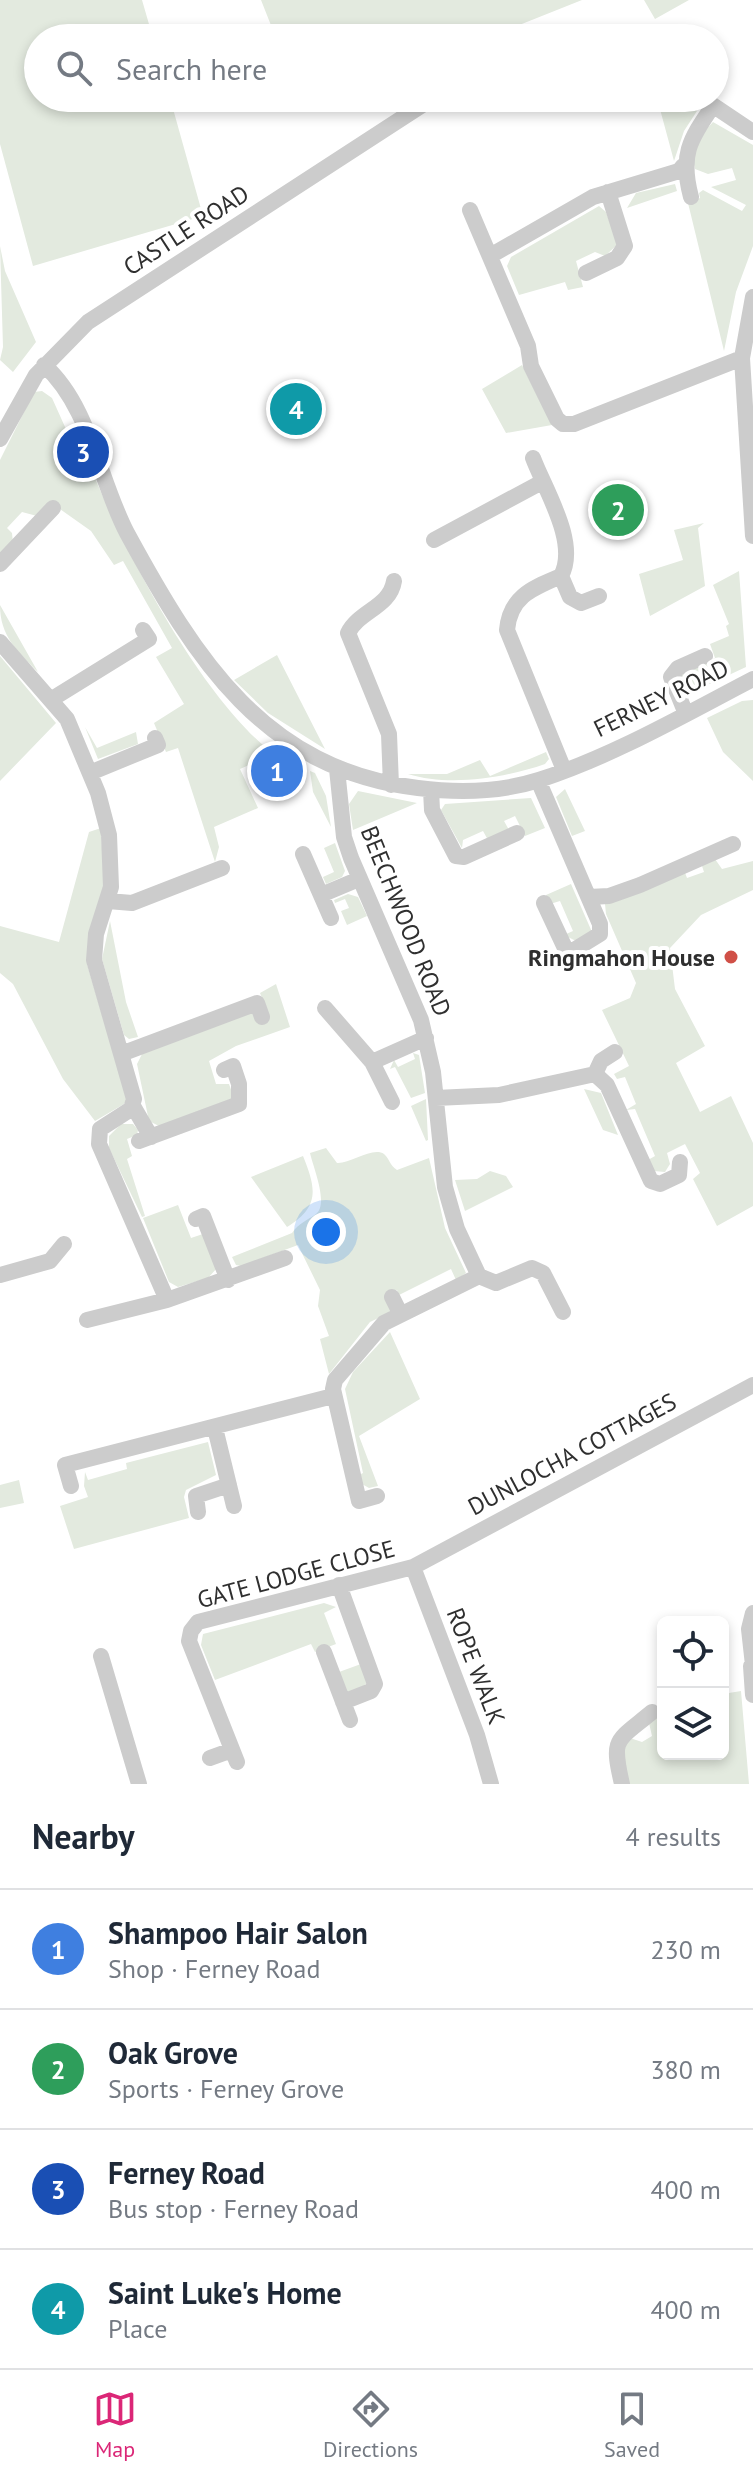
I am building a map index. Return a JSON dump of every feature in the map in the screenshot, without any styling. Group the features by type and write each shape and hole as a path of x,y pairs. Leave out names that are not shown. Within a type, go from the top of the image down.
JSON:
{"street":[{"name":"CASTLE ROAD","path":"0,439 44,365 88,322 411,112"},
{"path":"490,256 575,206 608,192 679,171 703,112"},
{"path":"722,112 753,132"},
{"path":"683,166 691,197"},
{"path":"586,273 617,258 625,246 608,192"},
{"path":"470,210 528,346 531,366 557,419 563,424 574,424 742,358"},
{"path":"753,297 742,358 753,536"},
{"name":"FERNEY ROAD","path":"44,365 74,408 114,504 193,642 235,699 291,745 337,769 391,785 431,790 487,789 538,780 686,714 753,679"},
{"path":"533,458 565,544 566,564 561,576 521,596 511,610 507,630 564,770"},
{"path":"434,540 542,482"},
{"path":"0,564 53,508"},
{"path":"561,576 570,597 577,603 599,596"},
{"path":"391,785 389,734 348,633 356,620 385,599 394,581"},
{"path":"52,699 149,639 143,630"},
{"path":"0,642 52,699 74,731 92,772 109,835 108,901 96,934 94,960 133,1091 133,1106 145,1139 239,1104 239,1084 233,1066 224,1070"},
{"path":"686,714 671,677 678,668 705,656"},
{"path":"92,772 158,745 155,738"},
{"name":"BEECHWOOD ROAD","path":"337,769 344,837 359,879 404,974 426,1038 445,1187 457,1229 479,1276"},
{"path":"538,780 600,924 600,934 574,950 562,945 546,909"},
{"path":"431,790 432,810 456,856 464,857 517,833"},
{"path":"589,897 628,890 733,844"},
{"path":"303,854 331,918"},
{"path":"108,901 132,903 224,867"},
{"path":"321,895 359,879"},
{"path":"121,1054 257,1003 262,1017"},
{"path":"325,1008 372,1062 392,1102"},
{"path":"372,1062 426,1038"},
{"path":"595,1074 601,1061 615,1052"},
{"path":"436,1098 499,1095 595,1074"},
{"path":"595,1074 607,1085 651,1181 660,1184 679,1168"},
{"path":"133,1106 100,1129 99,1144 167,1300"},
{"path":"196,1219 203,1216 228,1280"},
{"path":"0,1275 50,1261 64,1244"},
{"path":"87,1320 167,1300 285,1258"},
{"path":"377,1496 359,1501 333,1396 335,1380 379,1327 400,1313 479,1276 496,1283 536,1268 543,1273 563,1312"},
{"path":"392,1297 400,1313"},
{"name":"DUNLOCHA COTTAGES","path":"413,1567 753,1385"},
{"path":"71,1486 65,1465 333,1396"},
{"path":"215,1428 234,1506"},
{"path":"198,1512 196,1496 229,1485"},
{"name":"GATE LODGE CLOSE","path":"210,1758 234,1756 189,1641 194,1626 203,1620 413,1567"},
{"name":"ROPE WALK","path":"413,1567 477,1735 491,1784"},
{"path":"339,1585 375,1684 371,1691 343,1702"},
{"path":"753,1613 749,1629 753,1695"},
{"path":"324,1652 350,1720"},
{"path":"101,1656 139,1784"},
{"path":"622,1784 615,1746 641,1731 652,1712"}],"shaded area":[{"path":"0,0 142,0 149,24 24,24 24,112 174,112 203,216 33,266 0,144"},
{"path":"261,0 582,0 522,24 270,24"},
{"path":"644,0 689,0 655,19"},
{"path":"661,112 696,112 684,131 674,161"},
{"path":"713,122 753,145 753,246 736,292 724,351 688,203 700,198 699,193 703,190 742,211 746,205 711,187 736,180 732,168 708,174 695,169 694,156 698,144"},
{"path":"675,184 677,191 627,208 636,193"},
{"path":"599,206 606,212 618,244 605,256 595,252 576,261 583,287 568,290 565,282 519,295 507,266 511,257"},
{"path":"0,246 5,271 36,342 13,372 0,360 3,347"},
{"path":"522,365 552,425 506,433 482,389"},
{"path":"42,391 52,398 79,458 86,456 120,533 192,659 246,729 274,754 240,769 258,808 214,827 219,847 215,862 178,748 166,752 154,723 184,704 156,657 172,648 123,561 114,565 91,531 50,502 37,516 22,512 7,528 12,533 13,543 0,554 0,460 34,392"},
{"path":"704,523 698,528 705,586 650,616 639,574 683,560 674,530"},
{"path":"739,571 746,667 684,696 679,675 715,658 710,644 729,636 726,626 729,624 713,585"},
{"path":"0,605 38,672 6,634"},
{"path":"277,655 325,749 268,713 234,680"},
{"path":"0,656 56,723 0,781"},
{"path":"753,700 753,781 723,752 707,718 742,701"},
{"path":"85,727 97,748 136,732 138,744 98,759"},
{"path":"546,752 549,759 545,764 495,777 441,780 408,774 447,774 480,760 490,776"},
{"path":"310,771 315,773 326,796 331,827 313,792"},
{"path":"565,789 585,831 572,836 556,797"},
{"path":"358,791 417,803 353,830 349,804"},
{"path":"531,798 545,828 525,836 515,816 504,821 509,830 488,840 483,831 463,840 462,848 441,810 445,804"},
{"path":"101,828 104,889 87,964 127,1099 124,1104 95,1121 63,1079 13,984 0,973 0,926 59,942 89,832"},
{"path":"335,843 345,871 342,877 326,884 323,877 334,872 324,848"},
{"path":"715,859 722,869 753,861 753,890 701,915 670,948 675,989 705,1046 676,1063 700,1112 731,1096 753,1143 753,1206 717,1226 693,1179 700,1173 685,1144 667,1153 670,1164 665,1172 654,1171 648,1160 655,1156 635,1109 626,1110 636,1104 625,1077 617,1079 614,1074 629,1066 602,1010 630,998 636,983 606,914 605,904 684,870 687,878 704,872 701,863"},
{"path":"571,884 592,932 576,941 564,935 573,931 560,901 550,904 546,895"},
{"path":"348,894 358,897 367,916 347,925 341,911 349,908 345,899 335,903 334,900"},
{"path":"110,921 126,1002 138,1037 129,1039 124,1035 102,959"},
{"path":"276,984 290,1027 236,1046 209,1061 216,1084 229,1084 234,1098 159,1126 149,1121 137,1064 143,1052 247,1010 270,1018 260,993"},
{"path":"413,1053 419,1055 425,1093 411,1098 395,1067 390,1069 394,1060 398,1067 415,1059"},
{"path":"584,1089 601,1093 618,1135 603,1130"},
{"path":"426,1099 428,1140 426,1141 411,1106"},
{"path":"121,1124 133,1124 138,1130 137,1135 127,1139 132,1156 127,1159 145,1216 142,1217 109,1148 109,1136"},
{"path":"326,1148 337,1163 379,1152 397,1170 429,1158 445,1228 466,1273 456,1280 451,1269 399,1295 397,1290 386,1296 391,1308 389,1313 370,1322 329,1374 320,1339 329,1336 318,1306 320,1290 298,1245 241,1266 236,1265 232,1257 292,1233 316,1214 320,1209 321,1194 310,1153"},
{"path":"303,1156 313,1188 312,1197 305,1212 287,1227 251,1177"},
{"path":"490,1171 506,1176 513,1187 465,1211 455,1180 477,1179"},
{"path":"178,1205 191,1238 203,1234 217,1268 208,1278 178,1287 169,1282 143,1218"},
{"path":"390,1332 420,1399 359,1436 378,1486 369,1488 362,1484 359,1475 363,1473 345,1389 353,1372"},
{"path":"208,1442 216,1475 186,1490 184,1497 189,1518 74,1549 60,1506 88,1497 84,1486 85,1472 88,1480 127,1469 126,1463"},
{"path":"19,1480 24,1503 0,1508 0,1485"},
{"path":"324,1603 336,1607 324,1613 336,1644 315,1652 311,1644 215,1680 201,1645 203,1634"},
{"path":"361,1664 367,1682 363,1688 347,1695 339,1672"},
{"path":"741,1691 749,1784 629,1784 622,1746 630,1738 642,1742 652,1736 649,1723 657,1711 657,1760 729,1760 729,1693"}],"place":[{"name":"Saint Luke's Home","path":"296,409"},
{"name":"Ferney Road","path":"83,452"},
{"name":"Oak Grove","path":"618,510"},
{"name":"Shampoo Hair Salon","path":"277,771"},
{"name":"Ringmahon House","path":"731,957"}]}
